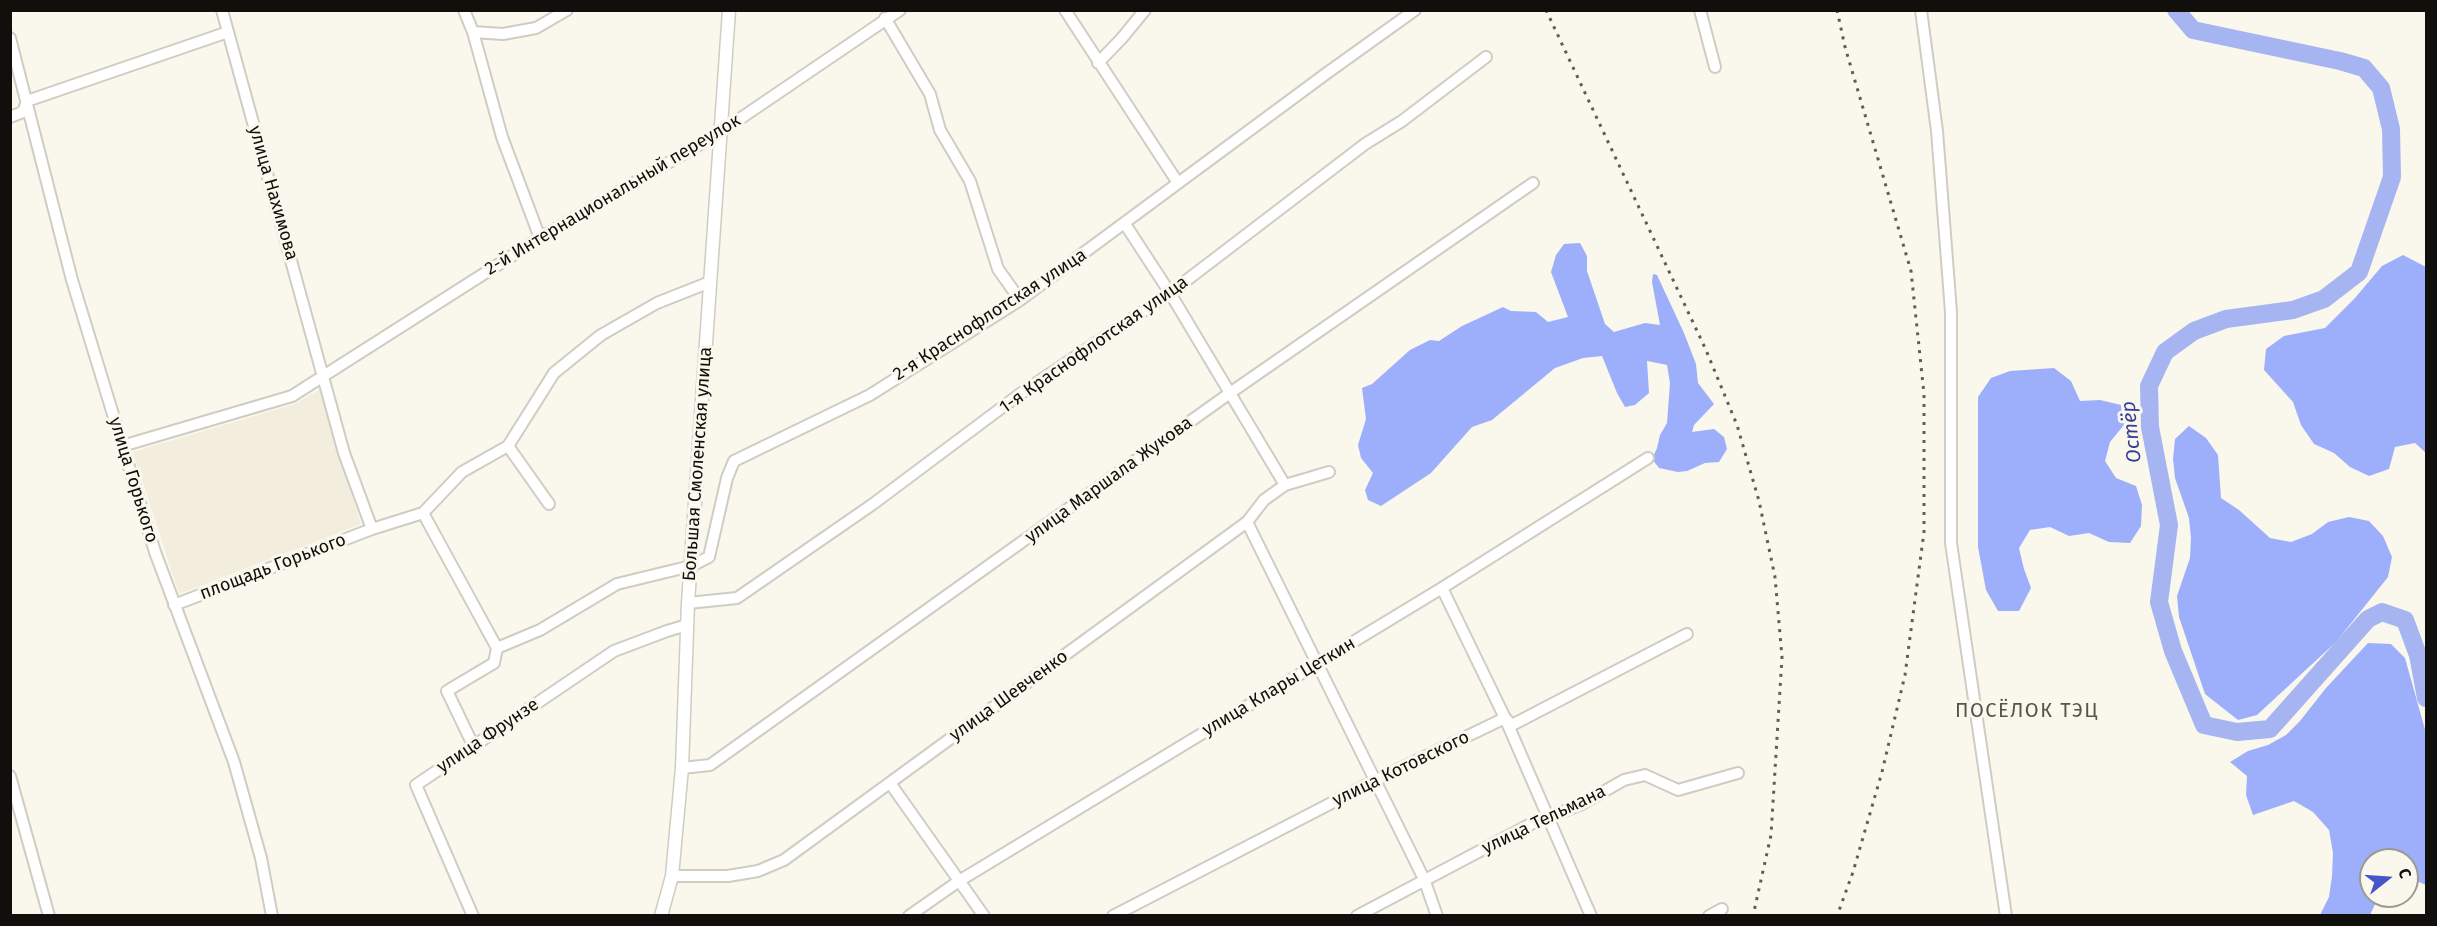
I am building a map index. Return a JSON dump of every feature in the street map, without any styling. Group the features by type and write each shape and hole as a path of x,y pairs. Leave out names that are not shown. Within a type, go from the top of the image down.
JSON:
{"main road":[{"name":"Большая Смоленская улица","path":"661,915 672,876 682,768 688,603 726,12"}],"street":[{"name":"улица Нахимова","path":"222,10 324,376"},
{"path":"464,10 473,32 502,137 540,238"},
{"path":"473,32 502,34 536,28 567,10"},
{"name":"2-й Интернациональный переулок","path":"324,376 540,238 719,133 885,18 900,10"},
{"path":"1065,10 1178,183"},
{"path":"1098,63 1144,10"},
{"name":"2-я Краснофлотская улица","path":"691,566 709,557 727,478 734,461 870,395 1020,300 1415,10"},
{"path":"1700,10 1715,68"},
{"path":"1921,10 1938,131 1951,312 1951,543 2006,915"},
{"path":"885,18 930,94 940,130 970,181 998,269 1020,300"},
{"path":"10,117 23,112 27,102 228,32"},
{"name":"улица Горького","path":"10,38 72,280 155,552 234,762 261,858 273,915"},
{"name":"1-я Краснофлотская улица","path":"688,603 737,598 883,497 1020,394 1170,293 1365,144 1402,121 1486,57"},
{"name":"улица Маршала Жукова","path":"682,768 710,765 1230,393 1533,183"},
{"path":"1125,224 1170,293 1285,485"},
{"path":"549,504 508,446 554,373 601,335 657,303 710,282"},
{"path":"122,446 292,396 324,376 344,453 372,529"},
{"name":"площадь Горького","path":"174,605 372,529 423,513 462,472 508,446"},
{"name":"улица Клары Цеткин","path":"909,915 959,880 1442,588 1648,458"},
{"name":"улица Шевченко","path":"672,876 728,876 758,871 784,860 1247,522 1264,500 1285,485 1329,472"},
{"path":"423,513 498,648 494,663 447,691 473,745"},
{"path":"1247,522 1424,879 1437,915"},
{"path":"498,648 540,630 617,584 691,566"},
{"path":"1442,588 1505,718 1591,915"},
{"name":"улица Фрунзе","path":"473,915 416,785 614,651 667,630 687,625"},
{"name":"улица Котовского","path":"1113,915 1374,781 1505,718 1512,725 1687,634"},
{"name":"улица Тельмана","path":"1357,915 1546,816 1552,816 1582,804 1624,780 1645,775 1678,790 1738,773"},
{"path":"10,777 49,915"},
{"path":"890,783 984,915"},
{"path":"1709,915 1722,909"}],"shaded area":[{"path":"1580,243 1587,256 1587,271 1605,324 1614,332 1645,323 1660,325 1652,282 1653,274 1657,275 1696,364 1698,383 1714,404 1694,425 1692,432 1714,429 1724,437 1727,449 1719,462 1705,463 1687,471 1678,472 1659,468 1652,459 1660,435 1667,423 1670,383 1667,365 1647,361 1649,393 1635,405 1625,407 1602,356 1583,358 1555,368 1492,420 1472,427 1431,473 1381,506 1368,500 1365,490 1373,473 1361,458 1358,445 1366,419 1362,388 1372,384 1410,350 1430,340 1439,341 1462,326 1503,307 1511,311 1536,312 1548,322 1568,317 1551,272 1556,255 1564,244"},
{"path":"2403,255 2426,267 2426,453 2415,443 2395,447 2389,469 2369,476 2350,467 2334,453 2314,444 2301,425 2293,402 2264,370 2266,349 2284,336 2325,328 2382,266"},
{"path":"2054,368 2071,381 2080,401 2100,400 2121,405 2124,425 2110,442 2105,461 2116,478 2136,486 2142,505 2141,526 2130,543 2109,542 2089,533 2069,536 2050,527 2030,530 2019,548 2031,588 2019,611 1998,611 1986,590 1978,547 1978,397 1991,378 2010,371"},
{"path":"319,390 361,524 179,594 133,452 295,404"},
{"path":"2189,426 2206,438 2218,455 2221,498 2239,510 2270,538 2291,542 2312,534 2328,522 2349,517 2369,521 2383,536 2392,557 2388,577 2336,642 2257,715 2238,720 2205,694 2179,617 2177,596 2190,558 2191,538 2189,518 2175,478 2173,459 2175,439"},
{"path":"2368,643 2391,644 2405,658 2426,733 2426,885 2419,882 2419,848 2359,848 2359,908 2373,908 2370,915 2320,915 2329,897 2332,876 2333,853 2329,830 2313,812 2294,801 2253,815 2246,795 2247,776 2230,762 2248,751 2268,745 2286,735"}],"waterway":[{"name":"Остёр","path":"2176,10 2193,30 2364,68 2381,88 2391,129 2392,177 2359,272 2324,299 2293,310 2226,319 2194,331 2165,352 2149,386 2150,427 2169,525 2159,602 2173,651 2204,725 2237,732 2270,729 2368,619 2382,612 2405,620 2418,655 2426,698"}],"railway":[{"path":"1546,10 1706,350 1737,425 1759,501 1775,577 1782,657 1771,835 1753,916"},
{"path":"1837,10 1845,47 1911,271 1924,394 1924,532 1905,675 1882,772 1853,872 1837,916"}],"district":[{"name":"ПОСЁЛОК ТЭЦ","path":"2027,711"}]}
